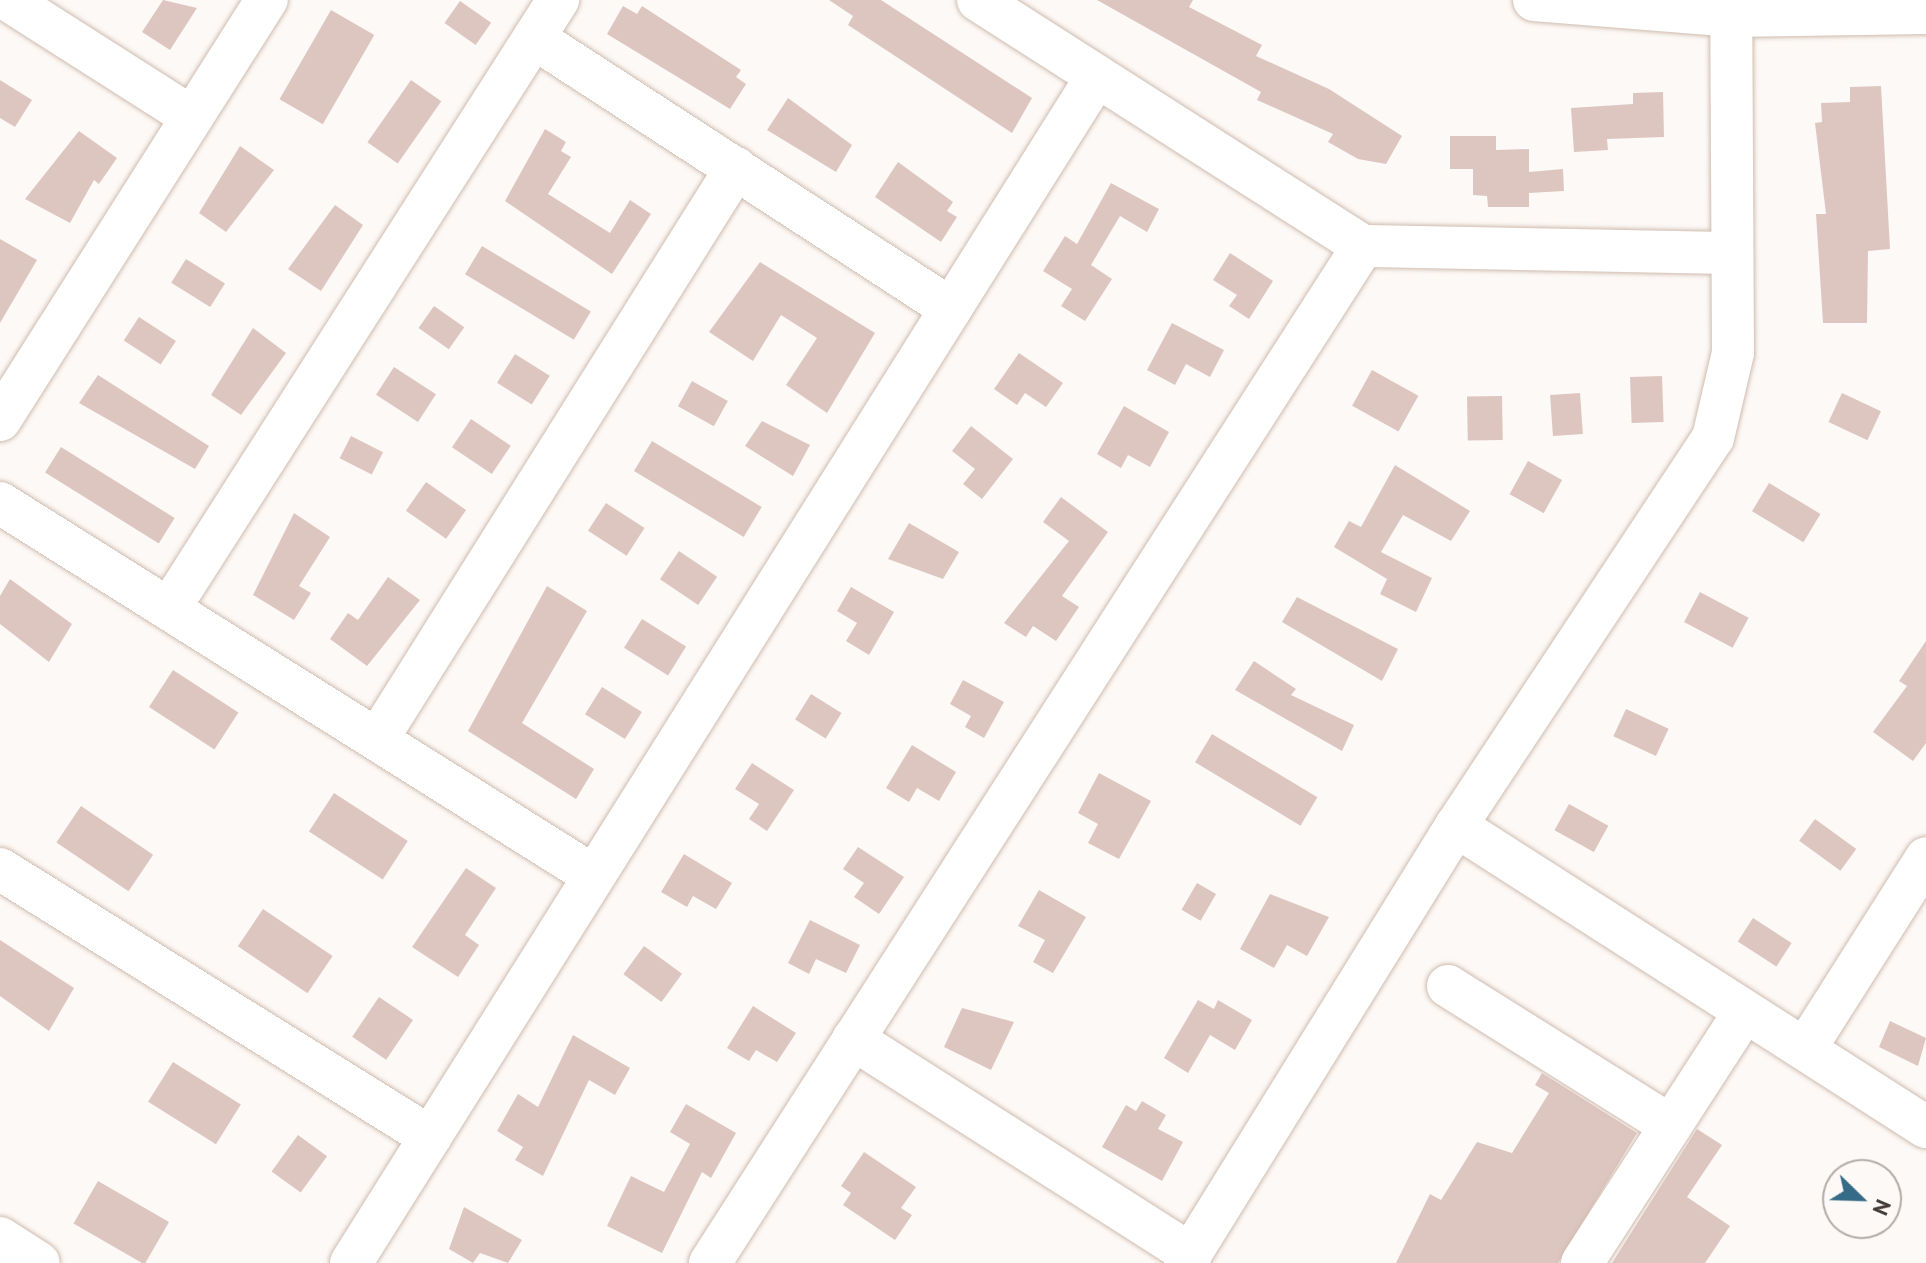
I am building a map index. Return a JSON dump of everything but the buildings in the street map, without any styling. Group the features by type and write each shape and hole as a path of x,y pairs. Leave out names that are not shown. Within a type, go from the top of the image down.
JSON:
{"street":[{"path":"8,0 192,117"},
{"path":"0,420 267,0"},
{"path":"169,609 558,0"},
{"path":"978,0 1363,246 1731,253"},
{"path":"1534,0 1731,16 1926,13"},
{"path":"853,1039 1188,1258 1456,826 1713,438 1733,353 1731,16"},
{"path":"534,38 951,309"},
{"path":"351,1263 1097,76"},
{"path":"378,738 736,168"},
{"path":"710,1263 1363,246"},
{"path":"0,503 594,876"},
{"path":"1456,826 1926,1127"},
{"path":"1805,1049 1926,858"},
{"path":"0,869 430,1137"},
{"path":"1448,986 1671,1126"},
{"path":"1582,1263 1744,1013"},
{"path":"0,1238 39,1263"}]}
